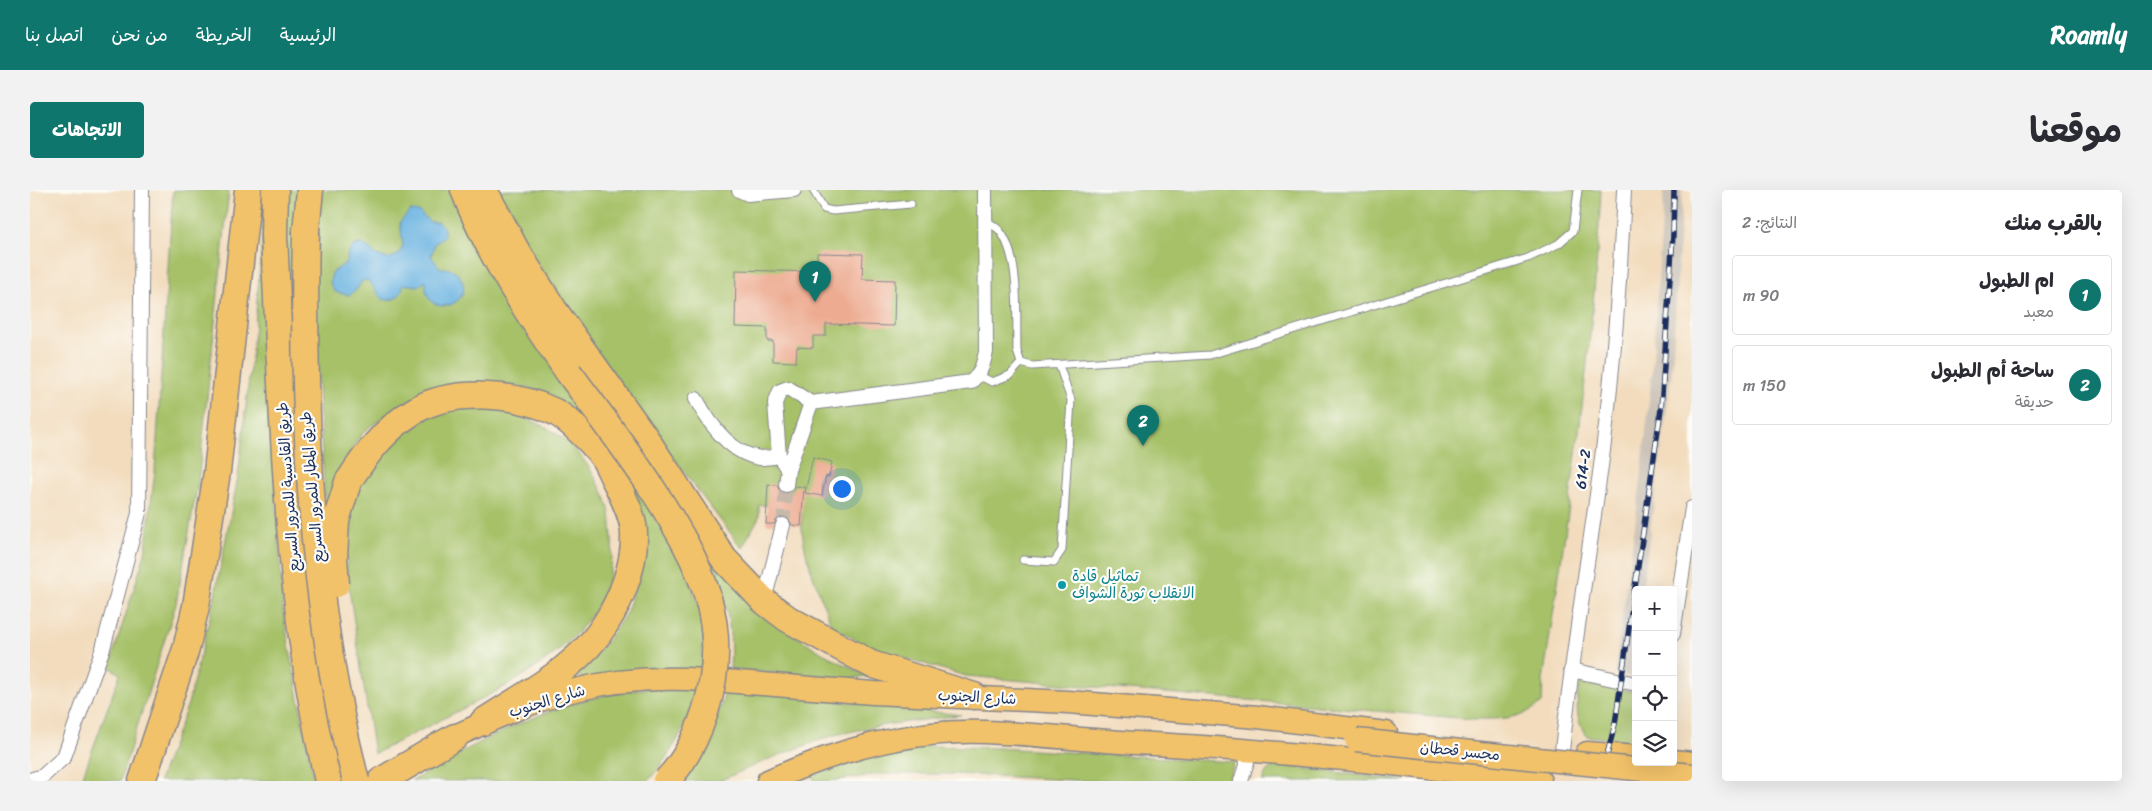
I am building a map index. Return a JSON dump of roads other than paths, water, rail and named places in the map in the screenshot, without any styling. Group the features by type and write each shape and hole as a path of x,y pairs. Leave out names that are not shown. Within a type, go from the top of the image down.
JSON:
{"highway":[{"path":"142,781 186,649 196,606 217,472 248,190"},
{"name":"طريق القادسية للمرور السريع","path":"275,190 274,235 288,518 298,617 328,781"},
{"name":"طريق المطار للمرور السريع","path":"310,190 306,231 304,332 312,516 343,731 369,779"},
{"path":"464,190 488,245 525,309 569,373 638,465 678,528 696,562 708,594 714,624 715,655 712,689 701,723 688,750 674,773 666,781"},
{"path":"484,190 516,250 554,310 644,436 724,559 764,601 788,619 870,664 974,696"},
{"path":"455,737 369,779 344,665 334,558 336,521 348,482 363,458 387,430 416,410 454,396 494,395 554,412 603,456 624,500 634,533 630,565 620,598 605,625 572,661 559,672 483,722"}],"main road":[{"name":"شارع الجنوب","path":"455,737 483,722 571,691 662,679 714,680 873,693 974,696 1230,716"},
{"path":"1230,716 1632,757"},
{"name":"مجسر قحطان","path":"1230,716 1355,744 1630,781"},
{"path":"768,781 808,763 862,746 915,736 983,732 1241,748 1540,781"},
{"name":"مجسر قحطان","path":"1241,748 1355,744 1692,775"},
{"path":"1677,761 1692,763"}],"street":[{"path":"39,779 64,757 103,648 139,513 142,190"},
{"path":"739,190 748,194 794,190"},
{"path":"788,470 779,456 775,403 780,391 788,388 811,403 971,382 978,375 983,366 986,352 985,190"},
{"name":"614-2","path":"1562,751 1571,670 1601,465 1620,286 1624,190"},
{"path":"696,399 707,421 727,440 747,454 761,458 779,456"},
{"path":"786,486 788,470 811,403"},
{"path":"1673,631 1692,508"},
{"path":"764,601 783,525"},
{"path":"1571,670 1632,683"},
{"path":"1241,748 1241,781"}],"lane":[{"path":"812,190 824,209 833,211 911,204"},
{"path":"1021,363 1032,366 1059,365 1210,354 1528,258 1558,244 1573,231 1578,190"},
{"path":"984,219 1000,231 1009,251 1014,272 1017,351 1021,363"},
{"path":"978,375 992,382 1010,375 1021,363"},
{"path":"1023,560 1054,562 1062,550 1071,400 1059,365"}],"water":[{"path":"410,211 419,212 430,222 438,222 444,228 444,236 435,243 431,256 440,268 452,270 460,277 464,287 462,295 456,302 440,306 432,302 427,294 426,281 418,286 403,284 400,294 390,300 382,298 367,280 362,281 357,289 349,295 335,292 330,283 332,273 347,262 349,251 353,247 363,244 376,255 388,259 398,255 403,246 400,222"}],"tunnel":[{"path":"783,525 786,485"}],"railway":[{"path":"1607,755 1615,724 1661,409 1673,235 1674,190"}],"place":[{"name":"ام الطبول","path":"815,302"},
{"name":"ساحة أم الطبول","path":"1143,446"},
{"name":"تماثيل قادة الانقلاب ثورة الشواف","path":"1062,585"}]}
